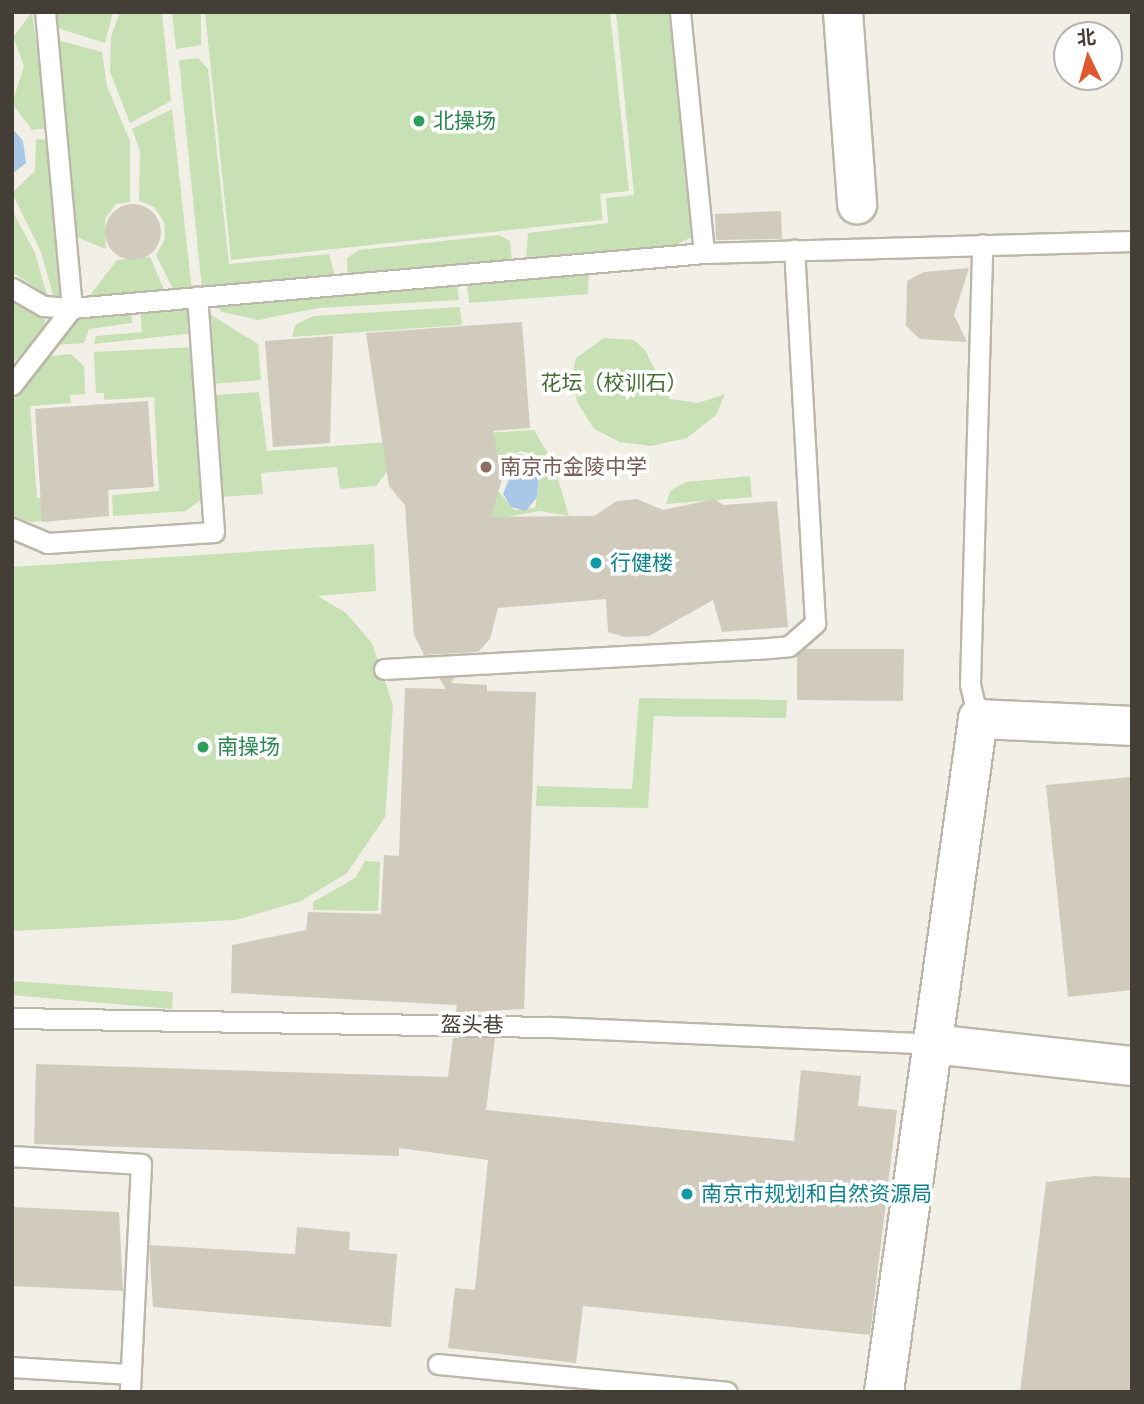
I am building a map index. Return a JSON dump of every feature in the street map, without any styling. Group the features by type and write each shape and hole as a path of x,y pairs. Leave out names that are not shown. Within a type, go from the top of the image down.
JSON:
{"street":[{"path":"843,12 856,204"},
{"path":"884,1392 978,719 1132,726"},
{"path":"932,1044 1132,1066"}],"lane":[{"path":"12,384 72,309 45,12"},
{"path":"680,12 704,253"},
{"path":"12,288 43,306 72,309 704,253 1132,241"},
{"path":"978,719 970,684 982,244"},
{"path":"384,669 779,647 815,623 794,250"},
{"path":"12,528 47,543 214,531 197,297"},
{"name":"盔头巷","path":"12,1018 550,1027 932,1044"},
{"path":"12,1156 141,1164 131,1383 12,1367"},
{"path":"438,1364 727,1392"}],"green space":[{"path":"32,12 48,128 32,130 12,103 24,66 13,37"},
{"path":"52,12 113,12 105,43 57,28"},
{"path":"120,12 162,12 171,101 130,123 110,72 111,36"},
{"path":"172,12 201,12 201,45 176,49"},
{"name":"北操场","path":"205,12 610,12 629,191 600,194 603,220 231,260"},
{"path":"616,12 670,12 692,237 672,247 526,262 528,233 608,223 606,198 634,195"},
{"path":"54,39 102,52 107,86 130,141 130,202 116,204 105,219 106,249 73,236"},
{"path":"198,58 208,69 229,264 329,254 336,280 202,290 179,60"},
{"path":"172,109 192,292 175,293 156,255 165,239 164,222 154,207 139,201 140,151 132,129"},
{"path":"36,139 49,140 61,297 53,295 41,252 12,193 35,171"},
{"path":"12,210 35,253 47,295 12,272"},
{"path":"499,235 510,241 512,262 348,278 347,258 359,250"},
{"path":"150,257 166,294 84,303 117,260"},
{"path":"589,267 588,294 469,303 466,276"},
{"path":"457,281 459,300 319,308 258,320 222,312 214,303"},
{"path":"12,297 44,312 46,334 12,363"},
{"path":"192,305 194,333 94,344 96,336 142,332 140,309"},
{"path":"460,307 462,325 292,337 295,325 313,316"},
{"path":"131,311 132,323 89,329 84,343 53,345 74,315"},
{"path":"211,315 258,344 261,380 212,384"},
{"name":"花坛（校训石）","path":"604,338 634,340 645,350 670,399 698,403 725,394 716,415 687,438 651,446 620,442 594,429 577,402 572,376 576,358"},
{"path":"194,347 204,497 186,511 113,516 112,495 159,491 154,397 104,400 104,393 96,393 94,352"},
{"path":"71,354 84,366 85,394 70,395 71,403 30,406 37,498 76,496 78,518 31,522 12,516 12,402 43,357"},
{"path":"259,392 267,451 441,438 394,462 376,486 340,489 337,467 261,473 263,494 220,497 213,395"},
{"path":"534,430 553,462 569,516 540,511 449,527 498,491 514,510 535,508 543,457 521,451 500,462 482,433"},
{"path":"750,476 752,497 666,504 671,490 686,482"},
{"name":"南操场","path":"374,544 376,591 318,596 346,613 372,643 393,705 385,817 347,873 301,901 236,920 12,931 12,567"},
{"path":"639,698 787,700 786,718 654,716 648,808 536,806 537,786 632,789"},
{"path":"365,861 380,862 378,911 313,910 313,902 355,878"},
{"path":"12,981 173,992 172,1009 12,995"}],"water":[{"path":"12,128 23,141 26,163 12,174"},
{"path":"520,454 541,459 537,497 526,511 511,507 503,494 509,479 504,461"}],"building":[{"path":"133,204 144,206 153,212 159,221 159,243 153,252 144,258 133,260 122,258 113,252 107,243 105,232 107,221 113,212 122,206"},
{"path":"781,211 782,239 716,240 715,214"},
{"path":"969,268 954,315 967,342 920,339 906,326 907,281 924,272"},
{"name":"行健楼","path":"522,322 530,428 493,431 502,479 491,517 594,516 617,501 637,499 663,510 715,499 723,505 777,501 788,627 722,632 713,600 649,636 625,637 608,632 606,599 498,608 490,639 478,652 424,655 414,635 405,505 389,486 366,333"},
{"path":"333,336 330,443 273,447 265,341"},
{"path":"148,401 154,487 108,490 109,516 42,522 35,409"},
{"path":"804,649 904,649 903,701 797,700 797,655"},
{"path":"455,677 451,683 487,685 487,691 536,692 524,1009 456,1013 457,1005 231,993 232,945 306,930 308,912 381,914 384,855 399,856 405,688 446,689 439,678"},
{"path":"1132,777 1132,990 1068,997 1046,785"},
{"path":"453,1038 495,1038 486,1110 794,1141 801,1070 861,1076 858,1106 897,1110 870,1335 583,1306 576,1363 448,1348 455,1288 475,1290 488,1160 399,1148 399,1156 34,1144 36,1064 448,1077"},
{"path":"1094,1176 1132,1178 1132,1392 1020,1392 1046,1182"},
{"path":"12,1207 119,1212 123,1291 12,1286"},
{"path":"297,1227 350,1232 349,1250 397,1254 391,1327 153,1307 149,1245 295,1254"}],"place":[{"name":"北操场","path":"419,121"},
{"name":"南京市金陵中学","path":"486,467"},
{"name":"行健楼","path":"596,563"},
{"name":"南操场","path":"203,747"},
{"name":"南京市规划和自然资源局","path":"687,1194"}]}
